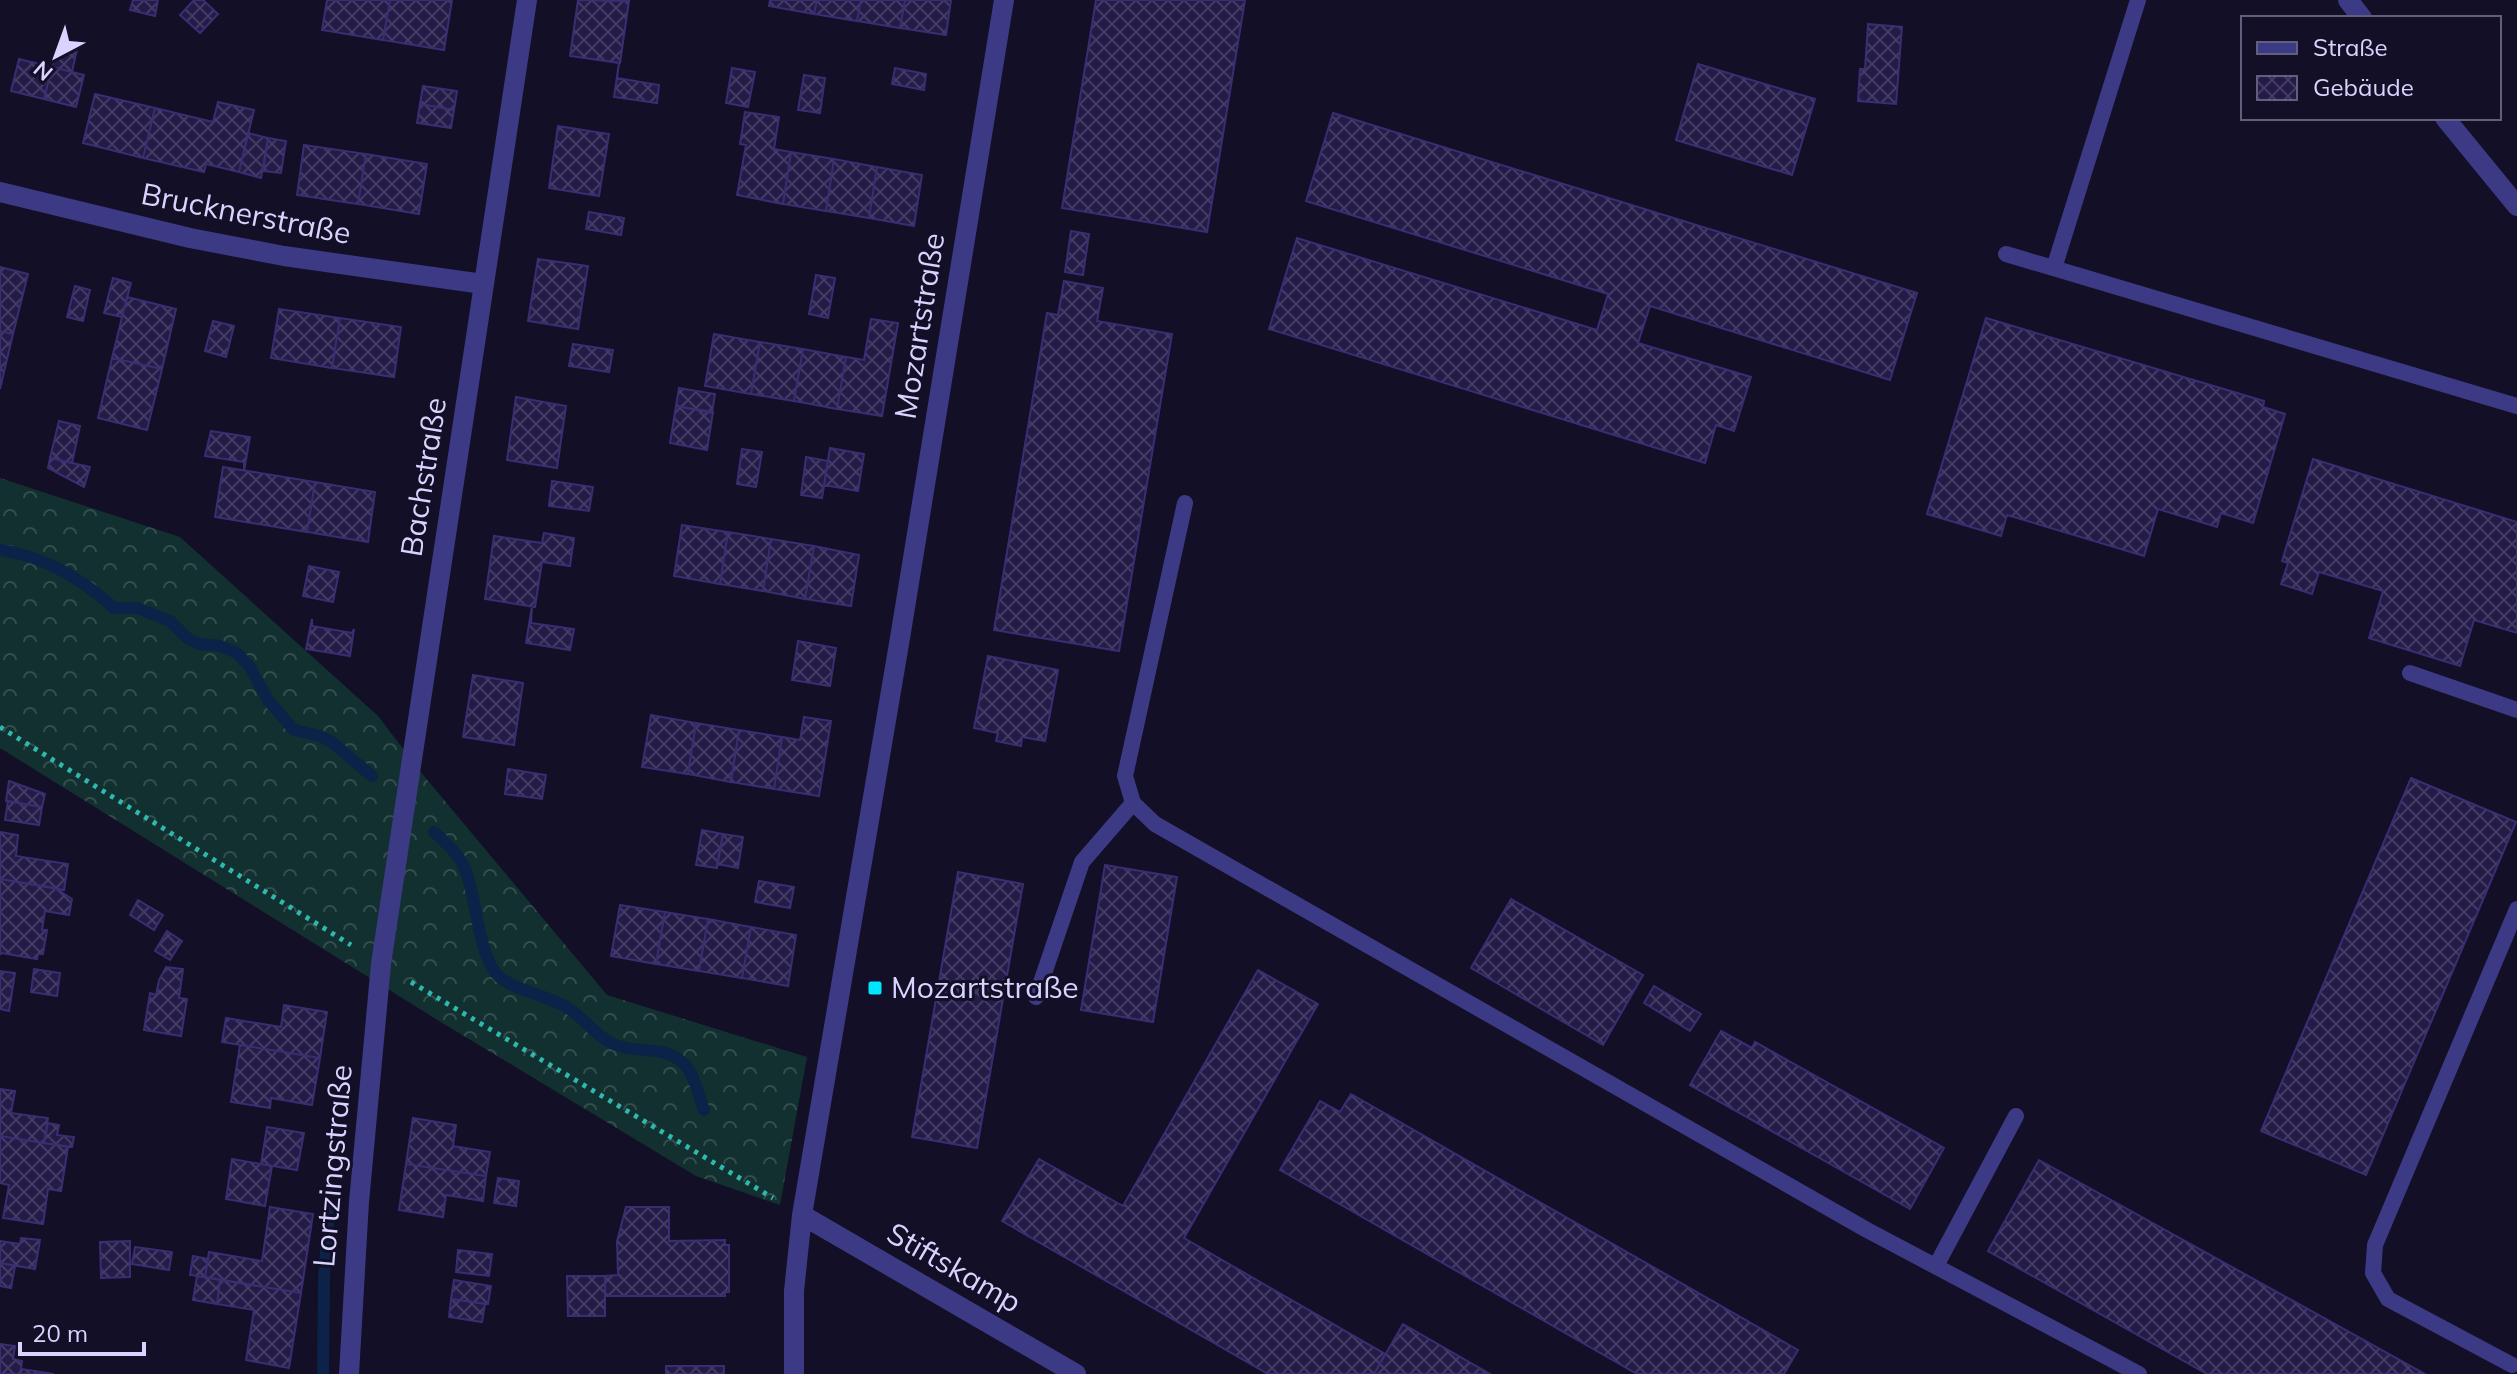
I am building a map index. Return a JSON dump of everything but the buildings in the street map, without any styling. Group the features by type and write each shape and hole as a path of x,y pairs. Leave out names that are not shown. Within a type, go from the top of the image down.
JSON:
{"street":[{"name":"Bachstraße","path":"381,964 527,0"},
{"name":"Mozartstraße","path":"794,1374 794,1291 802,1215 1004,0"},
{"path":"2348,0 2360,16"},
{"path":"2447,120 2517,206"},
{"name":"Brucknerstraße","path":"0,192 190,238 284,256 483,284"},
{"name":"Lortzingstraße","path":"349,1374 359,1202 381,964"},
{"name":"Stiftskamp","path":"802,1215 1076,1374"}],"lane":[{"path":"2054,268 2138,0"},
{"path":"2006,254 2517,406"},
{"path":"1185,503 1125,776 1133,803 1155,824 1867,1230 2139,1374"},
{"path":"2410,673 2517,710"},
{"path":"1036,997 1082,862 1133,803"},
{"path":"2517,909 2375,1245 2373,1273 2388,1299 2510,1369 2517,1348"},
{"path":"1936,1266 2016,1116"}],"green space":[{"path":"0,478 180,537 378,716 424,776 607,995 807,1057 780,1205 696,1176 444,1024 0,748"}],"waterway":[{"path":"0,550 61,570 114,608 137,608 170,621 187,638 199,644 220,646 237,653 250,667 268,700 294,730 320,736 333,743 372,776"},
{"path":"434,832 456,854 465,869 483,944 493,970 517,987 568,1008 614,1044 663,1053 678,1059 691,1075 704,1110"},
{"path":"323,1374 324,1278 329,1208"}],"place":[{"name":"Mozartstraße","path":"875,988"}]}
